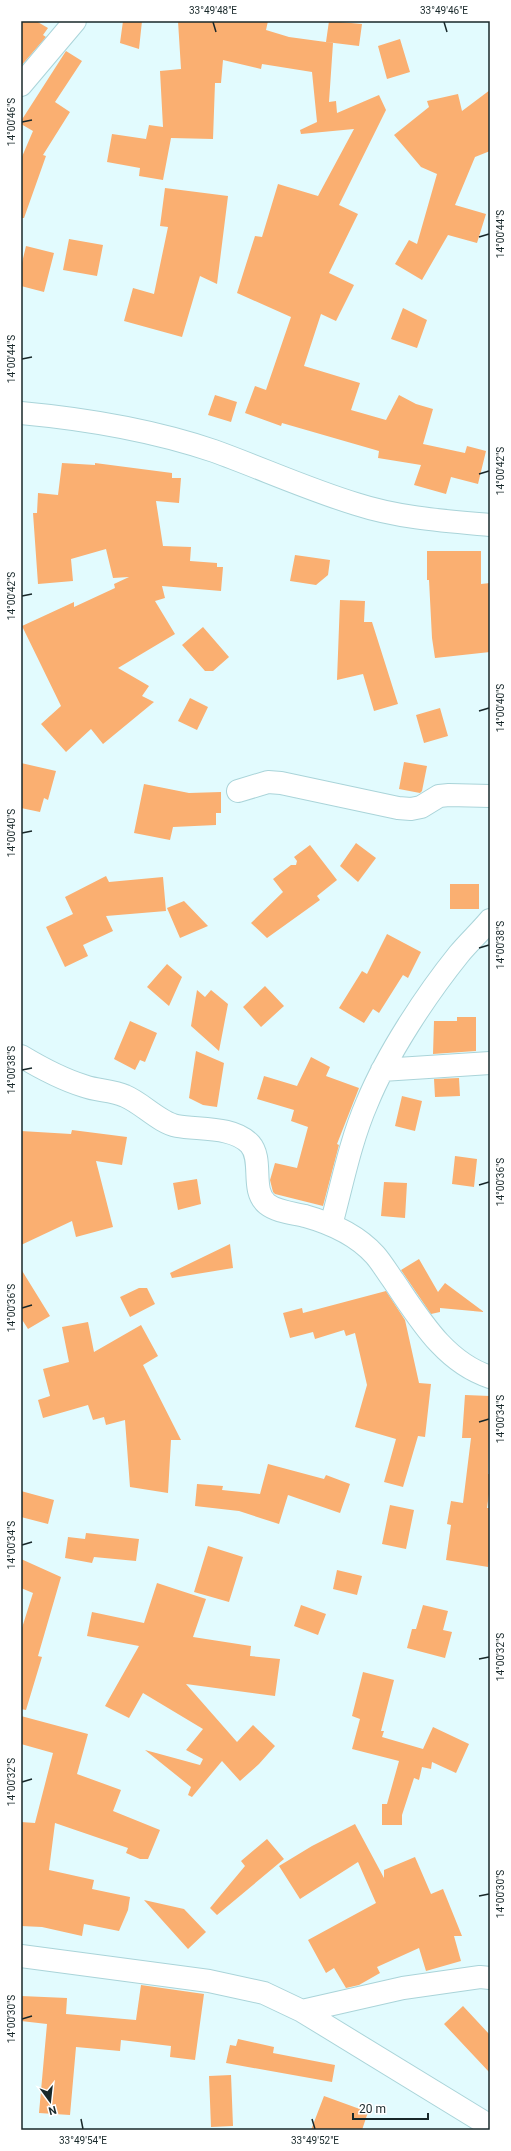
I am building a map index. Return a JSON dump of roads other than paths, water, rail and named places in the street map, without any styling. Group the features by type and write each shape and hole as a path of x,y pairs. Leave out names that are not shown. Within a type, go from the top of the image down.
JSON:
{"street":[{"path":"21,85 75,21"},
{"path":"21,413 78,418 146,433 205,449 356,504 419,518 490,525"},
{"path":"238,791 268,782 281,783 398,808 411,809 421,807 439,796 490,796"},
{"path":"331,1225 351,1149 366,1104 382,1070 438,980 460,952 490,920"},
{"path":"21,1056 68,1081 128,1097 175,1126 216,1130 239,1137 249,1144 255,1153 260,1193 267,1204 280,1210 331,1225 361,1242 376,1256 418,1316 444,1349 460,1362 490,1376"},
{"path":"382,1070 490,1063"},
{"path":"21,1956 209,1981 264,1993 302,2011 490,2126"},
{"path":"302,2011 403,1988 480,1977 490,1978"}]}
